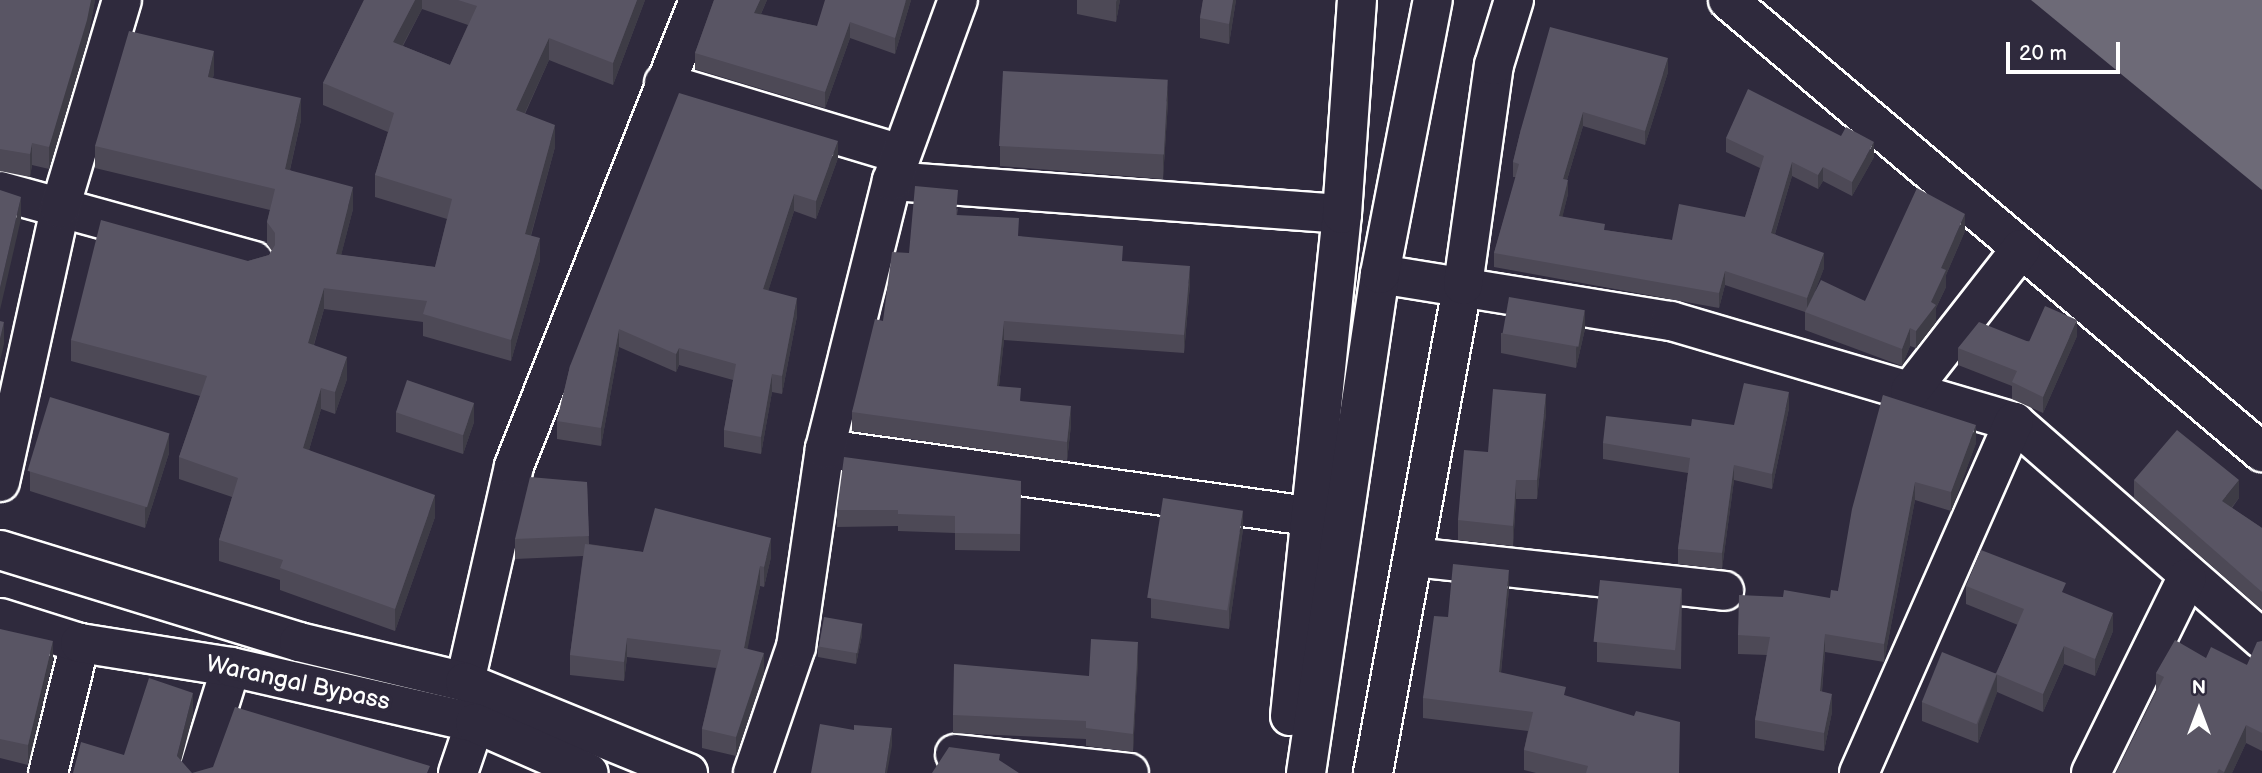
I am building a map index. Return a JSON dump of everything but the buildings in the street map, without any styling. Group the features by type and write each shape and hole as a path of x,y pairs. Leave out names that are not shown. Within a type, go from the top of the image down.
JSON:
{"street":[{"path":"0,482 60,208 122,0"},
{"path":"465,682 514,466 699,0"},
{"path":"753,773 796,647 825,449 897,168 958,0"},
{"path":"1303,773 1308,516 1342,214 1357,0"},
{"path":"1303,773 1380,274 1433,0"},
{"path":"1373,773 1463,285 1494,65 1514,0"},
{"path":"1728,0 2262,452"},
{"path":"664,83 897,168 1342,214"},
{"path":"0,191 254,261"},
{"path":"1910,391 2021,249"},
{"path":"1380,274 1463,285 1671,321 2014,422 2187,578 2262,639"},
{"path":"1859,773 2014,422"},
{"path":"825,449 1308,516"},
{"path":"0,550 299,642 465,682 688,773"},
{"path":"1413,558 1724,591"},
{"path":"2091,773 2187,578"},
{"name":"Warangal Bypass","path":"0,618 80,643 231,667 475,723 589,773"},
{"path":"48,773 80,643"},
{"path":"198,773 231,667"},
{"path":"458,773 475,723"},
{"path":"955,754 1129,773"}],"shaded area":[{"path":"2031,0 2262,0 2262,190"}]}
